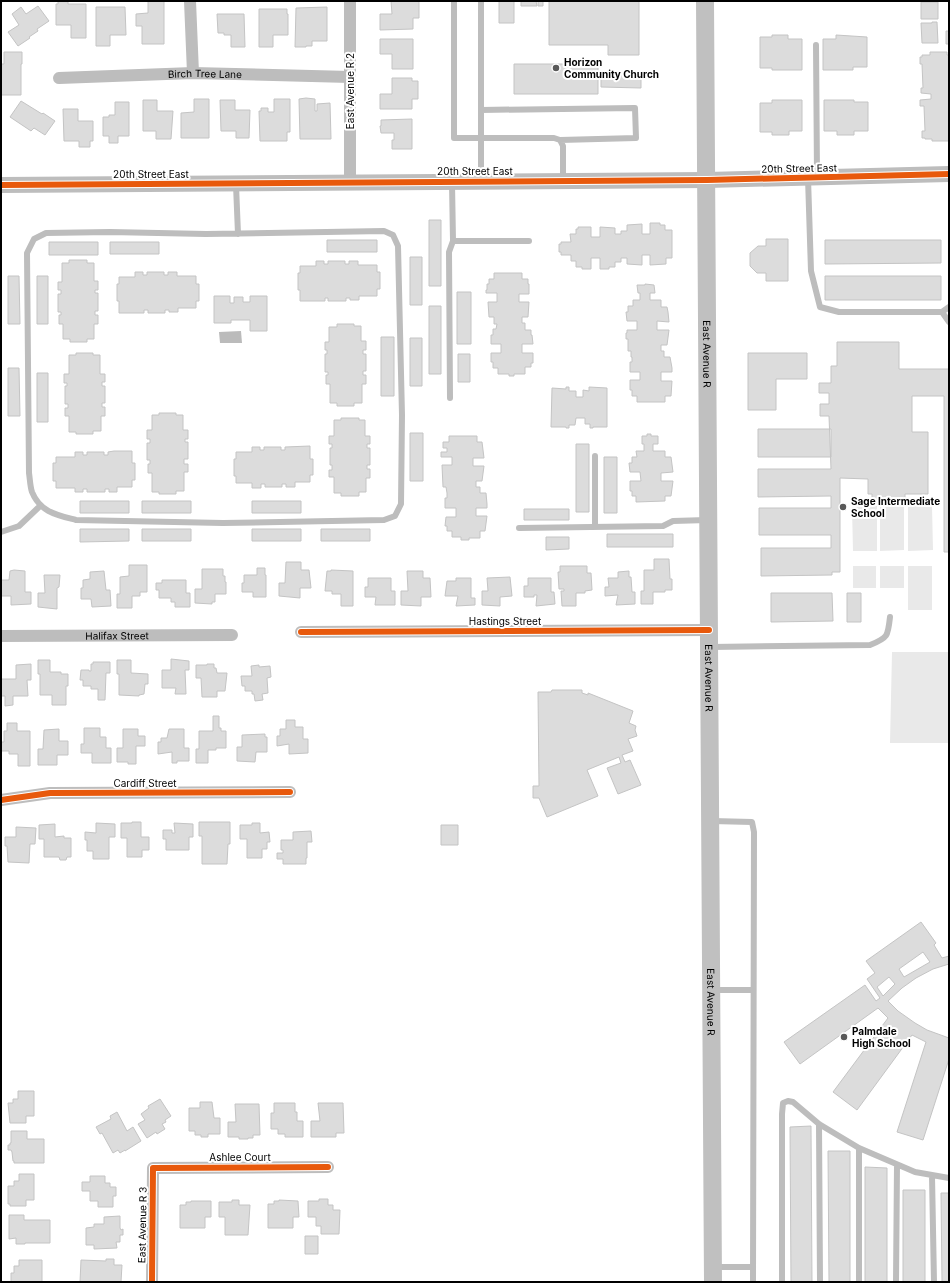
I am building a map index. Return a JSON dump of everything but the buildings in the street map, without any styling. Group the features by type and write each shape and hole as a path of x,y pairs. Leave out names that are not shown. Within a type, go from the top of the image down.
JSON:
{"main road":[{"name":"East Avenue R","path":"706,1 713,1275"}],"street":[{"path":"190,1 193,73"},
{"name":"East Avenue R 2","path":"350,1 350,182"},
{"name":"Birch Tree Lane","path":"59,78 193,73 350,77"},
{"name":"20th Street East","path":"1,185 707,180 949,174"},
{"name":"Hastings Street","path":"301,632 709,639"},
{"name":"Halifax Street","path":"1,636 232,635"},
{"name":"Cardiff Street","path":"1,800 50,793 290,792"},
{"name":"Ashlee Court","path":"153,1168 328,1167"},
{"name":"East Avenue R 3","path":"152,1282 153,1168"}],"lane":[{"path":"454,1 454,138 554,138 560,140 636,138 635,108 481,110"},
{"path":"481,1 481,181"},
{"path":"816,45 811,271 820,307 839,312 942,312 949,307"},
{"path":"560,140 563,146 563,181"},
{"path":"450,398 449,252 453,241 452,181"},
{"path":"236,183 238,234"},
{"path":"384,231 393,235 398,246 402,415 401,504 395,516 384,520 223,522 76,520 54,514 40,506 32,491 29,473 27,253 34,239 46,233 110,232 238,234 384,231"},
{"path":"453,241 529,241"},
{"path":"942,312 949,322"},
{"path":"595,456 595,527"},
{"path":"1,532 19,526 40,506"},
{"path":"519,528 663,526 672,521 709,520"},
{"path":"709,639 870,645 884,639 888,631 890,617"},
{"path":"711,821 752,822 754,832 753,1282"},
{"path":"712,990 753,990"},
{"path":"782,1282 783,1103 788,1101 793,1102 819,1124 859,1148 915,1172 949,1178"},
{"path":"819,1124 820,1282"},
{"path":"859,1148 859,1282"},
{"path":"896,1282 897,1165"},
{"path":"932,1176 934,1282"},
{"path":"713,1275 753,1267"}],"shaded area":[{"path":"241,331 242,343 220,343 219,332"},
{"path":"877,506 877,551 853,551 852,507"},
{"path":"880,506 904,506 904,550 880,551"},
{"path":"908,506 932,506 933,550 908,551"},
{"path":"853,566 876,566 876,588 853,588"},
{"path":"880,566 904,566 904,588 880,588"},
{"path":"908,566 932,566 932,610 908,610"},
{"path":"892,652 949,652 949,743 890,743"}],"cycle path":[{"path":"1,185 707,180 949,174"},
{"path":"301,632 709,630"},
{"path":"1,800 50,793 290,792"},
{"path":"152,1282 153,1168 328,1167"}],"place":[{"name":"Horizon Community Church","path":"556,68"},
{"name":"Sage Intermediate School","path":"843,507"},
{"name":"Palmdale High School","path":"844,1037"}]}
